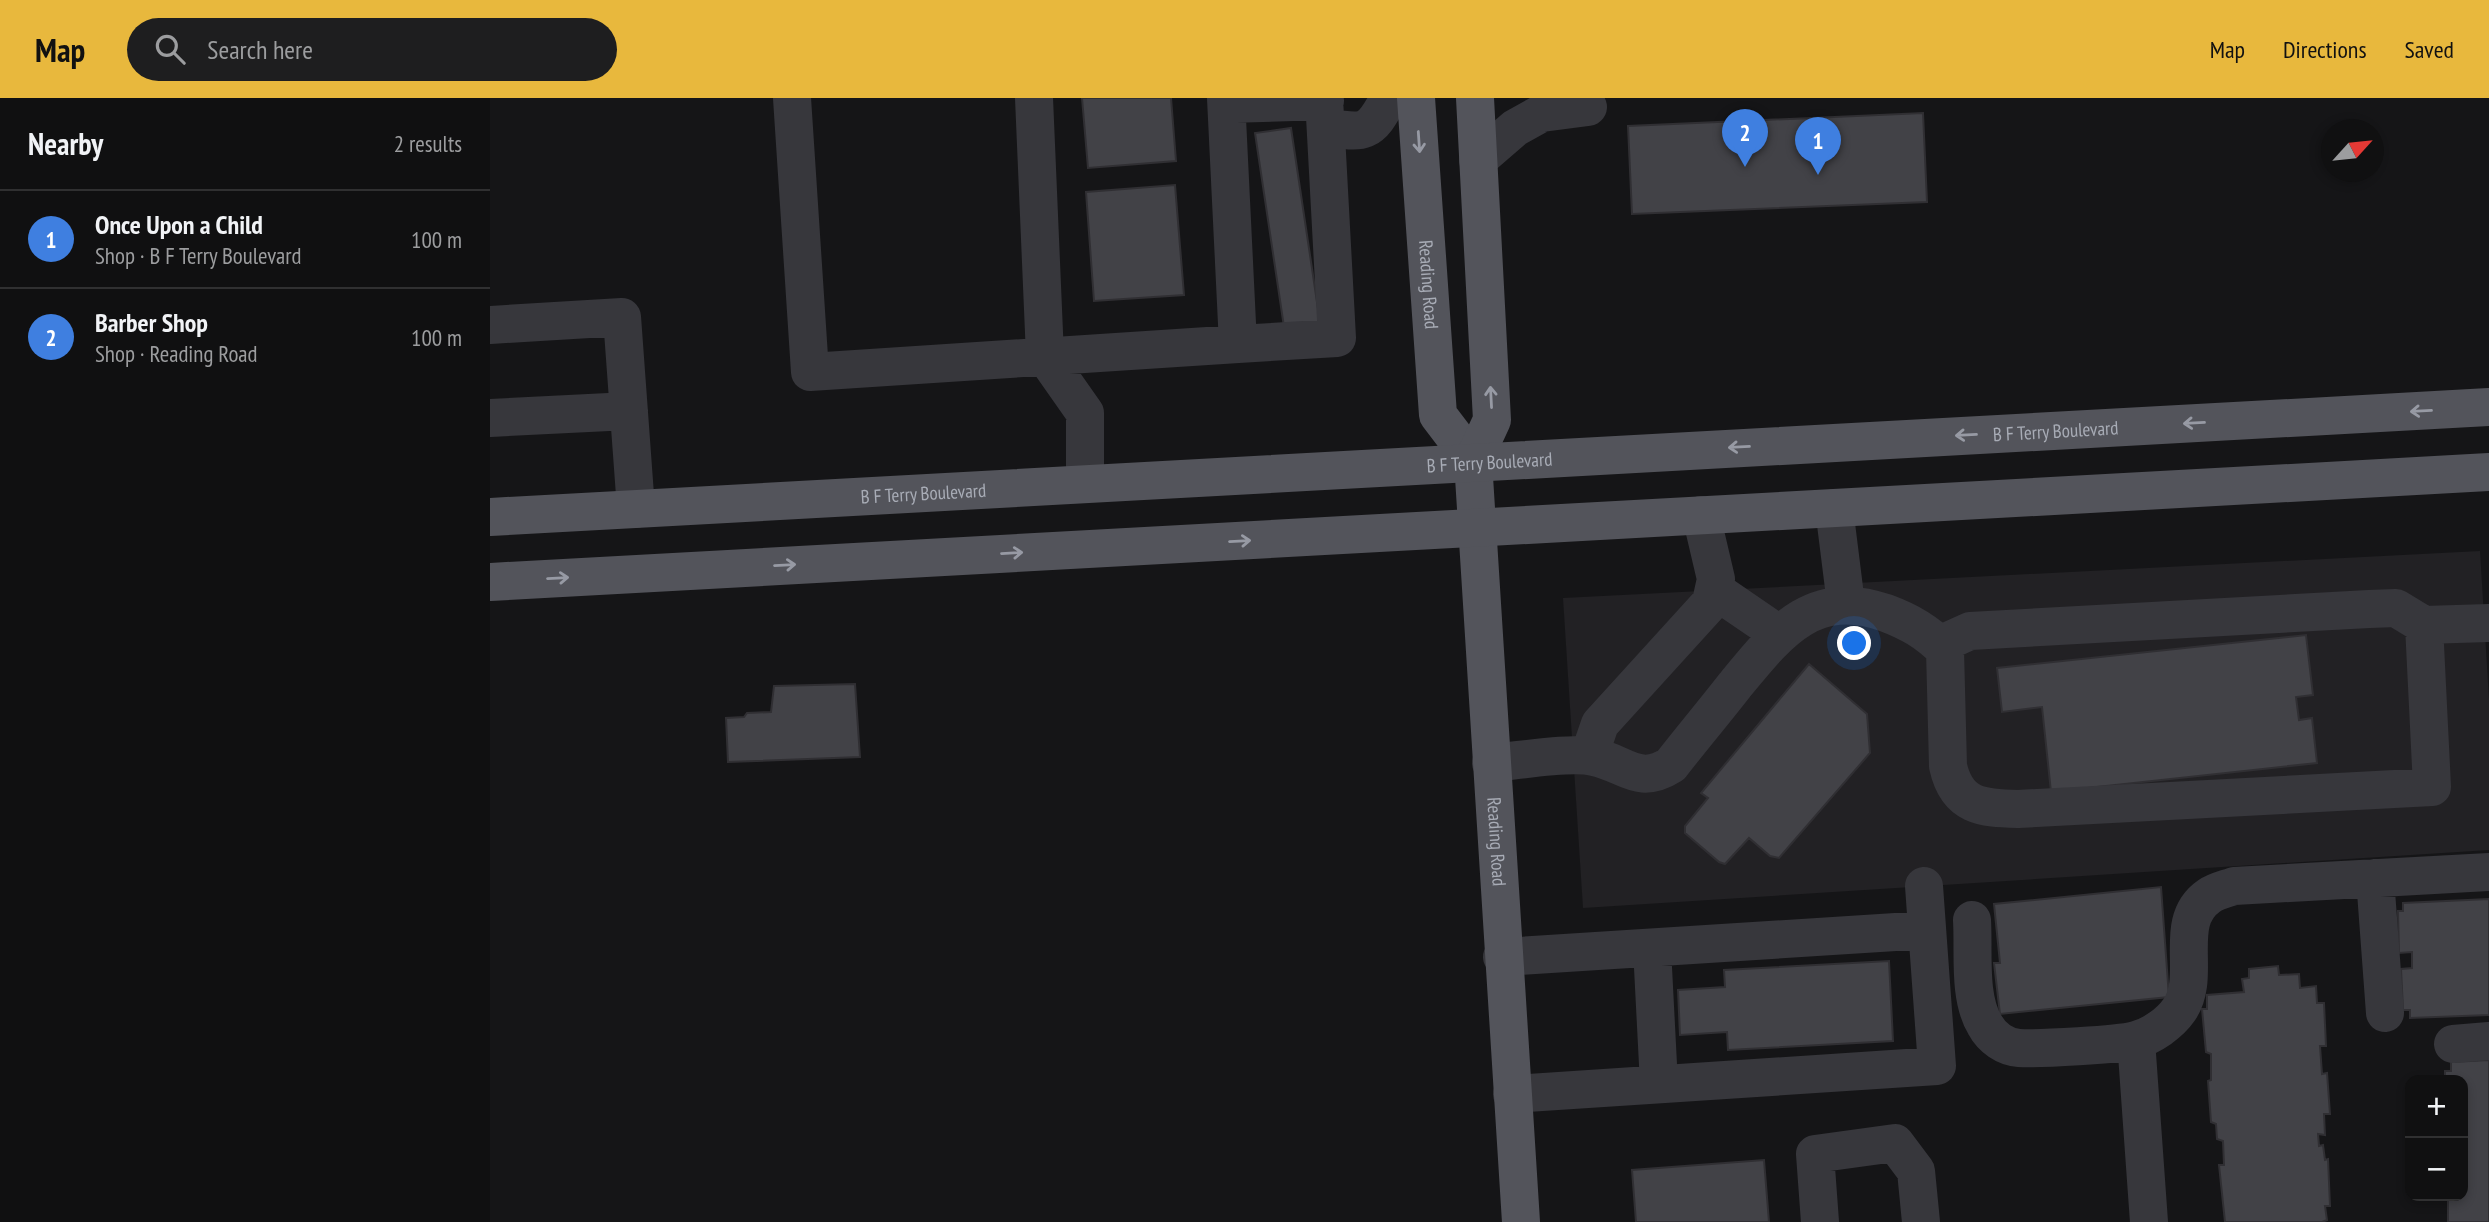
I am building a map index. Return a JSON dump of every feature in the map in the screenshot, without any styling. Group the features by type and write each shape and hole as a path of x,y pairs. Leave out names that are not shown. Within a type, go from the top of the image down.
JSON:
{"main road":[{"name":"Reading Road","path":"1416,98 1438,415 1473,461"},
{"name":"Reading Road","path":"1475,98 1492,420 1473,461 1502,957 1521,1222"},
{"name":"B F Terry Boulevard","path":"490,517 2489,407"},
{"path":"490,582 2489,472"}],"lane":[{"path":"792,98 810,372 1336,338 1325,109"},
{"path":"1034,98 1045,356 1085,413 1085,483"},
{"path":"1238,344 1226,101 1325,109 1359,133 1376,123 1389,98"},
{"path":"1478,160 1515,128 1542,113 1588,107"},
{"path":"490,325 622,317 636,509"},
{"path":"490,418 629,411"},
{"path":"1834,508 1846,604"},
{"path":"1589,756 1600,724 1705,609 1716,591 1701,515"},
{"path":"1716,591 1779,634"},
{"path":"1491,763 1589,756 1641,774 1657,773 1671,765 1779,634 1802,616 1820,609 1846,604 1872,608 1925,630 1945,650"},
{"path":"2424,625 2432,787 2032,808 1978,806 1952,783 1948,766 1945,650 1950,640 1970,631 2396,608 2424,625 2489,623"},
{"path":"1972,920 1976,999 1985,1026 1999,1041 2018,1048 2136,1040 2163,1026 2180,1009 2188,988 2189,940 2194,912 2210,895 2234,886 2489,872"},
{"path":"2375,878 2385,1013"},
{"path":"1512,1094 1937,1066 1924,886"},
{"path":"1502,957 1927,930"},
{"path":"1652,948 1659,1084"},
{"path":"2136,1040 2148,1222"},
{"path":"1820,1222 1815,1154 1895,1143 1916,1171 1921,1222"}],"shaded area":[{"path":"2480,551 2489,699 2489,850 1583,908 1563,598"}],"building":[{"path":"1082,98 1171,98 1176,161 1088,168"},
{"path":"1923,113 1927,202 1632,214 1628,126"},
{"path":"1291,128 1320,322 1284,327 1255,133"},
{"path":"1175,185 1184,295 1094,301 1086,192"},
{"path":"2306,635 2313,695 2296,697 2299,720 2312,718 2317,763 2051,792 2042,707 2002,712 1997,668"},
{"path":"1809,664 1867,714 1870,753 1779,858 1770,856 1749,838 1725,864 1719,862 1685,833 1685,826 1708,798 1701,793"},
{"path":"855,684 860,757 728,762 726,718 744,717 747,713 771,712 774,686"},
{"path":"2161,887 2169,997 2000,1014 1994,963 2000,963 1994,904"},
{"path":"2489,899 2489,1015 2410,1018 2410,1010 2403,1010 2401,969 2412,968 2412,952 2399,953 2398,911 2403,911 2403,903"},
{"path":"1889,961 1893,1041 1728,1050 1727,1032 1680,1035 1678,990 1725,987 1724,970"},
{"path":"2278,966 2279,975 2299,974 2300,988 2316,986 2317,1003 2324,1003 2326,1046 2320,1046 2322,1074 2327,1073 2330,1114 2324,1114 2325,1135 2318,1134 2319,1146 2323,1145 2325,1160 2328,1159 2330,1206 2325,1206 2327,1220 2322,1222 2225,1222 2219,1165 2224,1165 2223,1141 2217,1139 2216,1124 2211,1122 2208,1081 2211,1080 2211,1054 2206,1052 2202,1009 2207,1009 2207,995 2244,992 2242,979 2249,978 2249,969"},
{"path":"2489,1060 2489,1222 2448,1222 2448,1201 2468,1201 2468,1075 2445,1075 2445,1071 2451,1071 2451,1062"},
{"path":"1764,1160 1769,1222 1636,1222 1632,1170"}],"place":[{"name":"Barber Shop","path":"1745,167"},
{"name":"Once Upon a Child","path":"1818,175"}]}
